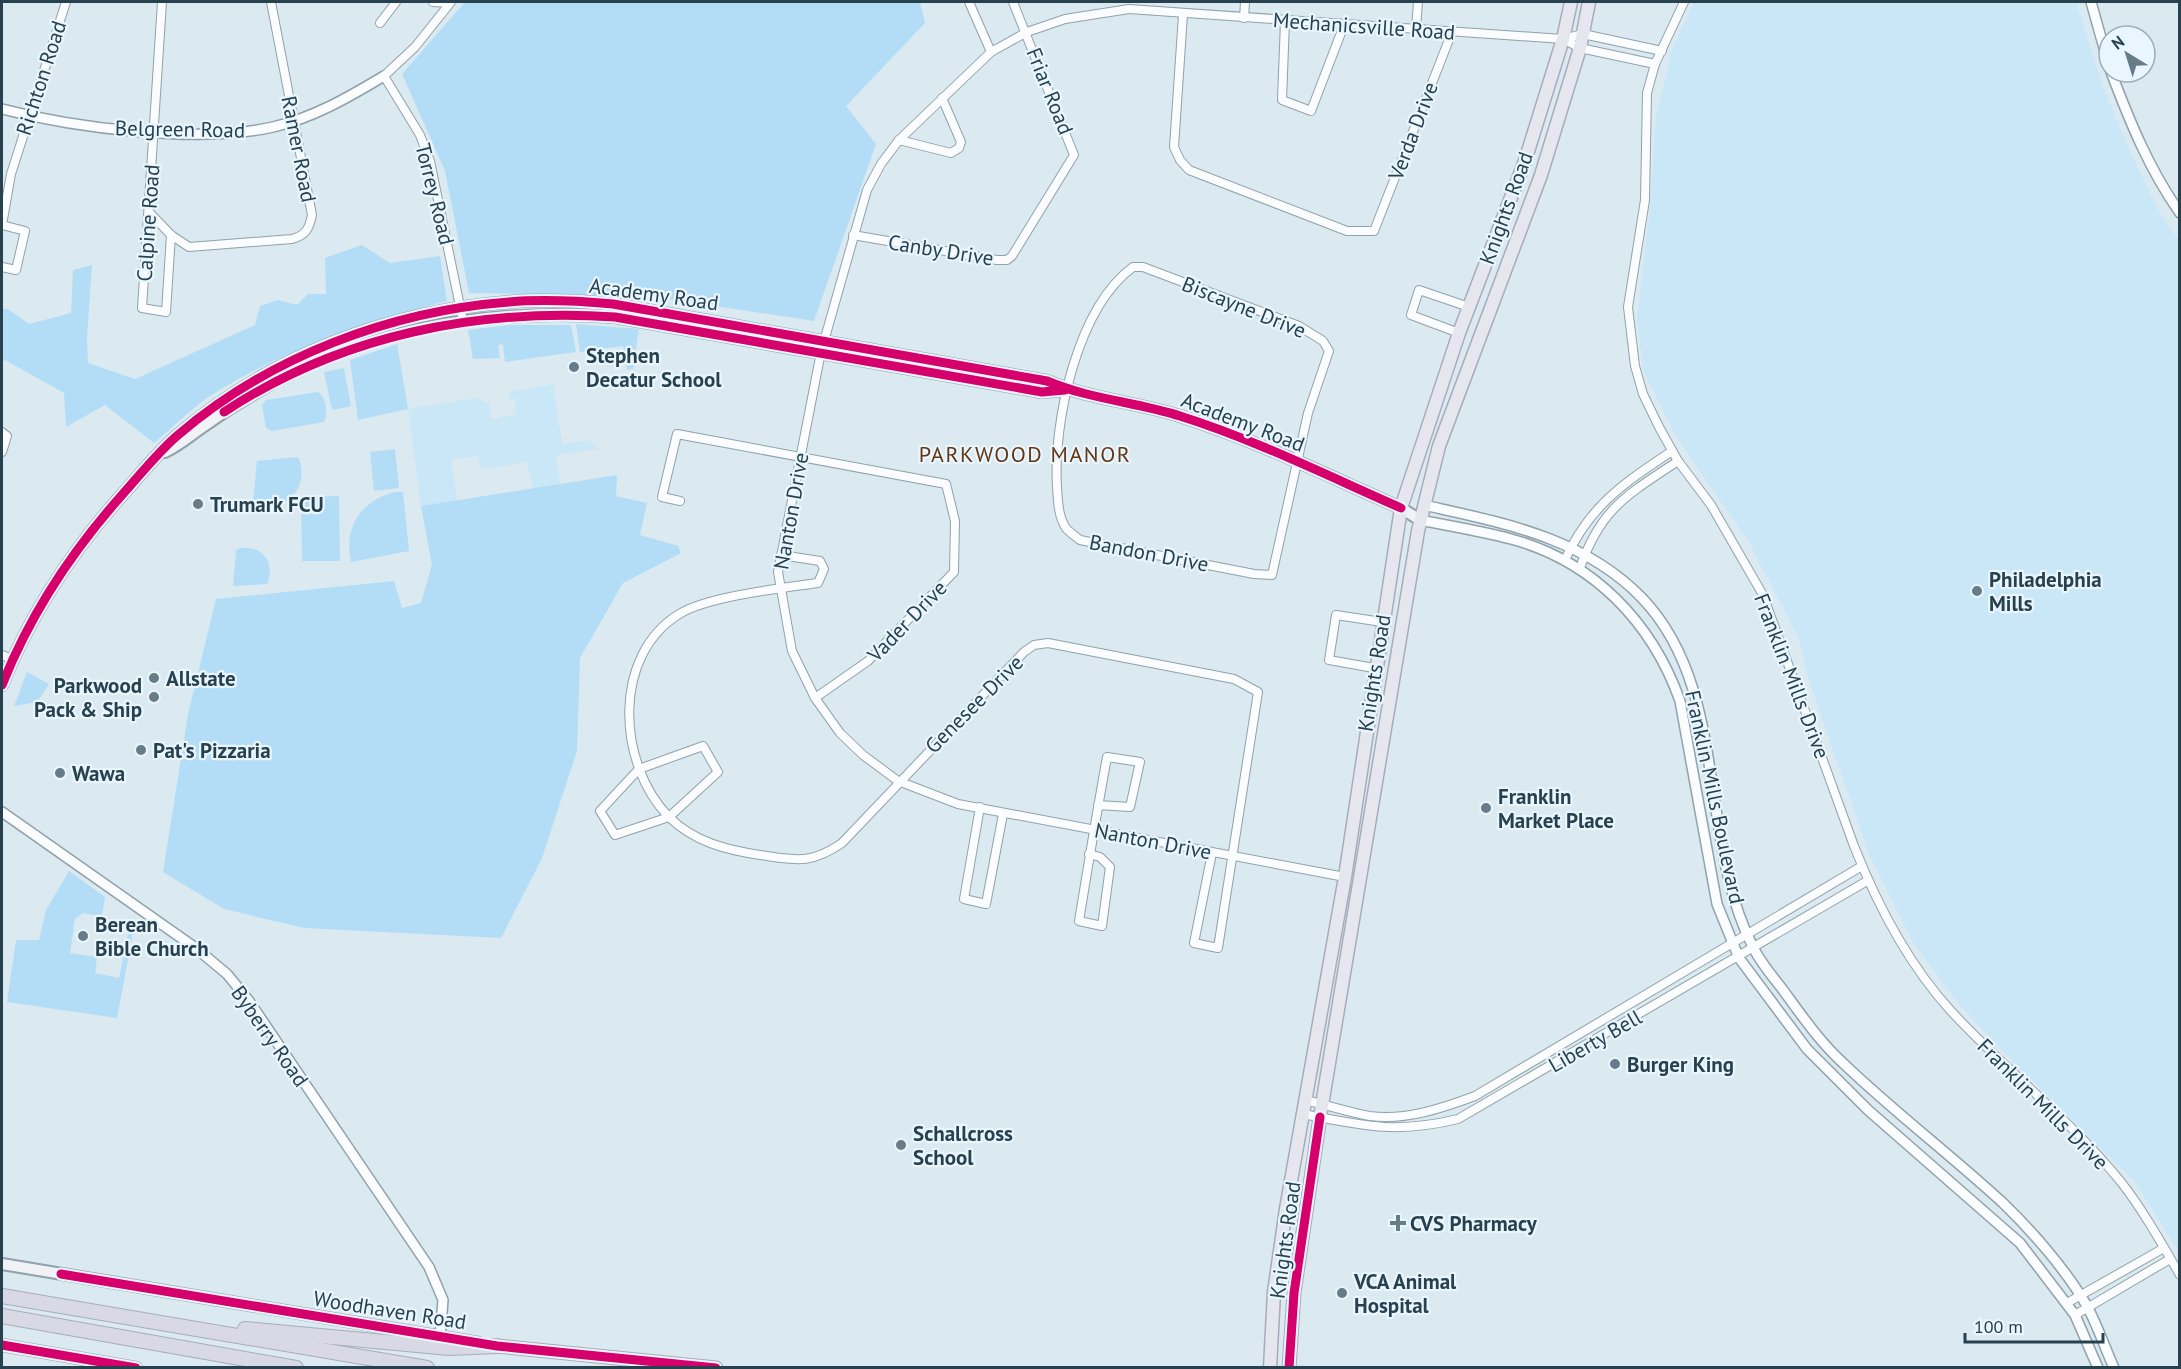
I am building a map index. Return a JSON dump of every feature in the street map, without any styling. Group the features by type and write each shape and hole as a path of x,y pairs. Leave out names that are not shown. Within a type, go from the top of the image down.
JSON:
{"highway":[{"path":"2,1296 427,1368"},
{"path":"106,1314 397,1344 449,1348 497,1346"},
{"path":"2,1316 296,1368"}],"main road":[{"name":"Knights Road","path":"1270,1368 1274,1292 1305,1100 1345,877 1374,668 1401,508 1459,333 1524,161 1563,39 1571,2"},
{"name":"Knights Road","path":"1289,1368 1294,1293 1322,1104 1420,520 1439,446 1541,175 1580,48 1589,2"},
{"name":"Academy Road","path":"2,685 7,657 76,550 99,520 162,454 175,437 205,413 272,371 372,328 460,307 546,300 613,304 823,346"},
{"path":"1469,307 1488,315"},
{"name":"Academy Road","path":"162,454 182,444 241,401 319,361 397,334 463,321 564,314 615,317 1047,381 1067,390 1130,402 1220,429 1401,508 1420,520"},
{"path":"1401,508 1424,505"},
{"name":"Woodhaven Road","path":"2,1264 497,1346 716,1368"},
{"path":"2,1345 136,1368"}],"street":[{"name":"Richton Road","path":"2,267 16,270 25,231 2,225 11,174 66,2"},
{"name":"Calpine Road","path":"162,2 142,308 166,312 171,235"},
{"name":"Ramer Road","path":"149,212 171,235 189,247 292,239 302,236 310,228 312,215 271,2"},
{"path":"380,23 396,2"},
{"path":"434,2 451,2"},
{"path":"384,76 415,47 451,2"},
{"path":"969,2 992,52"},
{"name":"Friar Road","path":"1013,2 1073,149"},
{"path":"1244,18 1245,2"},
{"path":"1416,29 1418,2"},
{"name":"Franklin Mills Drive","path":"1684,2 1655,64 1647,93 1645,200 1630,286 1628,323 1635,366 1643,394 1672,451 1711,505 1763,595 1867,881 1917,966 1949,1009 2092,1150 2122,1183 2180,1275"},
{"path":"2091,2 2097,24"},
{"name":"Nanton Drive","path":"1129,5 1073,17 1027,32 992,52 899,140 881,164 867,190 823,346 778,572 792,651 815,698 840,733 898,781 949,801 1003,814 1345,877"},
{"name":"Mechanicsville Road","path":"1129,5 1183,15 1563,39"},
{"name":"Verda Drive","path":"1183,15 1174,147 1179,160 1189,170 1347,231 1374,231 1452,32"},
{"path":"1285,21 1282,100 1311,111 1344,25"},
{"path":"1563,39 1582,34 1662,51"},
{"path":"1563,39 1580,48 1655,64"},
{"name":"Belgreen Road","path":"2,109 28,116 154,132 245,132 294,121 343,101 384,76"},
{"name":"Torrey Road","path":"384,76 420,135 430,161 463,321"},
{"path":"2115,84 2133,132 2157,180 2180,213"},
{"path":"899,140 951,153 959,148 961,142 942,98"},
{"name":"Canby Drive","path":"853,235 1007,260 1074,155 1073,149"},
{"name":"Bandon Drive","path":"1137,267 1122,274 1105,297 1085,335 1067,390 1060,421 1056,466 1059,511 1066,529 1080,540 1271,575"},
{"name":"Biscayne Drive","path":"1137,267 1299,326 1323,341 1329,351 1308,413 1271,575"},
{"path":"1459,333 1411,315 1419,290 1469,307"},
{"path":"2,432 7,436 2,452"},
{"path":"680,501 662,496 677,434 801,457"},
{"path":"1565,560 1570,547 1592,513 1613,491 1672,451"},
{"name":"Vader Drive","path":"801,457 946,484 955,521 954,572 868,662 815,698"},
{"path":"1580,568 1590,538 1622,500 1678,461"},
{"name":"Franklin Mills Boulevard","path":"1424,505 1526,528 1585,553 1609,570 1642,599 1666,630 1699,704 1717,827 1731,890 1754,949 1805,1020 1841,1061 2004,1204 2045,1248 2087,1307 2114,1368"},
{"name":"Franklin Mills Boulevard","path":"1420,520 1512,539 1565,560 1580,568 1607,589 1637,619 1669,670 1680,701 1717,904 1739,958 1807,1049 1868,1110 2020,1243 2067,1303 2098,1368"},
{"path":"669,817 656,800 639,769 631,739 629,714 631,687 640,659 650,642 679,615 694,606 818,583 824,569 820,561 781,555"},
{"path":"1374,668 1329,660 1330,649 1336,615 1382,622"},
{"name":"Genesee Drive","path":"669,817 685,830 709,843 749,853 803,861 826,854 842,843 898,781 1024,652 1034,645 1048,643 1234,679 1258,692 1232,855"},
{"path":"703,746 718,772 669,817 615,835 600,811 639,769 703,746"},
{"path":"1089,854 1105,860 1110,867 1102,926 1079,921 1089,854 1093,830 1107,757 1140,762 1130,807 1098,805"},
{"path":"980,807 964,899 986,904 1003,814"},
{"name":"Byberry Road","path":"2,812 197,950 227,974 249,1001 429,1267 437,1282 442,1300 440,1336"},
{"path":"1212,853 1194,943 1218,948 1232,855"},
{"name":"Liberty Bell","path":"1305,1100 1371,1116 1404,1116 1443,1107 1475,1096 1862,866"},
{"name":"Liberty Bell","path":"1303,1114 1378,1128 1423,1128 1458,1119 1739,958 1867,881"},
{"path":"2067,1303 2164,1248"},
{"path":"2074,1315 2170,1258"}],"shaded area":[{"path":"465,2 920,2 925,23 846,106 876,144 814,321 649,296 469,293 445,171 402,74"},
{"name":"Philadelphia Mills","path":"1694,2 2076,2 2097,68 2097,84 2102,84 2126,143 2157,208 2179,241 2179,1252 2135,1182 2017,1066 1958,1003 1912,941 1869,855 1808,677 1799,639 1749,542 1678,440 1643,370 1637,318 1650,209 1656,116 1672,49"},
{"path":"362,245 390,263 440,256 447,301 358,327 272,362 210,396 154,443 105,405 66,427 64,393 5,360 2,361 2,309 8,309 29,324 71,313 73,270 92,265 87,337 88,363 135,379 255,325 260,306 278,300 297,305 308,294 326,294 325,258"},
{"path":"576,324 639,329 633,369 627,370 623,346 580,352"},
{"path":"510,325 571,325 576,352 505,362 503,344 498,345 500,358 473,359 468,330"},
{"path":"397,344 408,409 358,420 350,360"},
{"path":"344,368 351,406 332,410 324,372"},
{"path":"553,384 562,444 589,440 598,449 556,455 560,484 533,489 527,462 480,469 478,456 451,459 457,501 421,506 408,409 477,398 489,404 491,419 516,414 515,399 510,398 509,392"},
{"path":"318,392 326,406 324,422 272,431 266,428 262,405 266,400"},
{"path":"395,449 399,488 374,491 370,452"},
{"path":"298,457 301,479 292,496 275,505 253,502 257,461"},
{"path":"617,475 616,496 647,503 640,535 678,546 681,553 623,583 580,658 577,751 542,858 501,938 304,928 224,909 163,872 188,714 216,599 394,581 402,608 421,603 432,565 421,506"},
{"path":"395,492 403,492 409,551 351,562 350,538 357,517 373,502"},
{"path":"339,496 340,561 302,561 301,497"},
{"path":"240,548 255,550 266,557 270,570 267,584 233,586 236,550"},
{"path":"27,672 49,684 37,702 14,706"},
{"path":"69,871 105,897 102,916 83,913 75,919 70,953 97,957 95,973 119,978 131,918 135,923 117,1018 7,1002 16,940 39,940 46,910"}],"cycle path":[{"path":"2,685 39,609 69,561 122,495 178,435 213,407 291,361 376,327 464,307 535,301 613,304 1047,381 1079,392 1163,411 1236,436 1401,508"},
{"path":"224,412 269,385 315,363 363,346 412,332 461,323 512,317 563,315 615,317 1042,392 1065,390"},
{"path":"1289,1368 1294,1293 1320,1117"},
{"path":"61,1274 497,1346 716,1368"},
{"path":"2,1345 136,1368"}],"place":[{"name":"Stephen Decatur School","path":"574,367"},
{"name":"Trumark FCU","path":"198,504"},
{"name":"Philadelphia Mills","path":"1977,591"},
{"name":"Allstate","path":"154,678"},
{"name":"Parkwood Pack & Ship","path":"154,697"},
{"name":"Pat's Pizzaria","path":"141,750"},
{"name":"Wawa","path":"60,773"},
{"name":"Franklin Market Place","path":"1486,808"},
{"name":"Berean Bible Church","path":"83,936"},
{"name":"Burger King","path":"1615,1064"},
{"name":"Schallcross School","path":"901,1145"},
{"name":"CVS Pharmacy","path":"1398,1223"},
{"name":"VCA Animal Hospital","path":"1342,1293"}],"district":[{"name":"PARKWOOD MANOR","path":"1025,454"}]}
